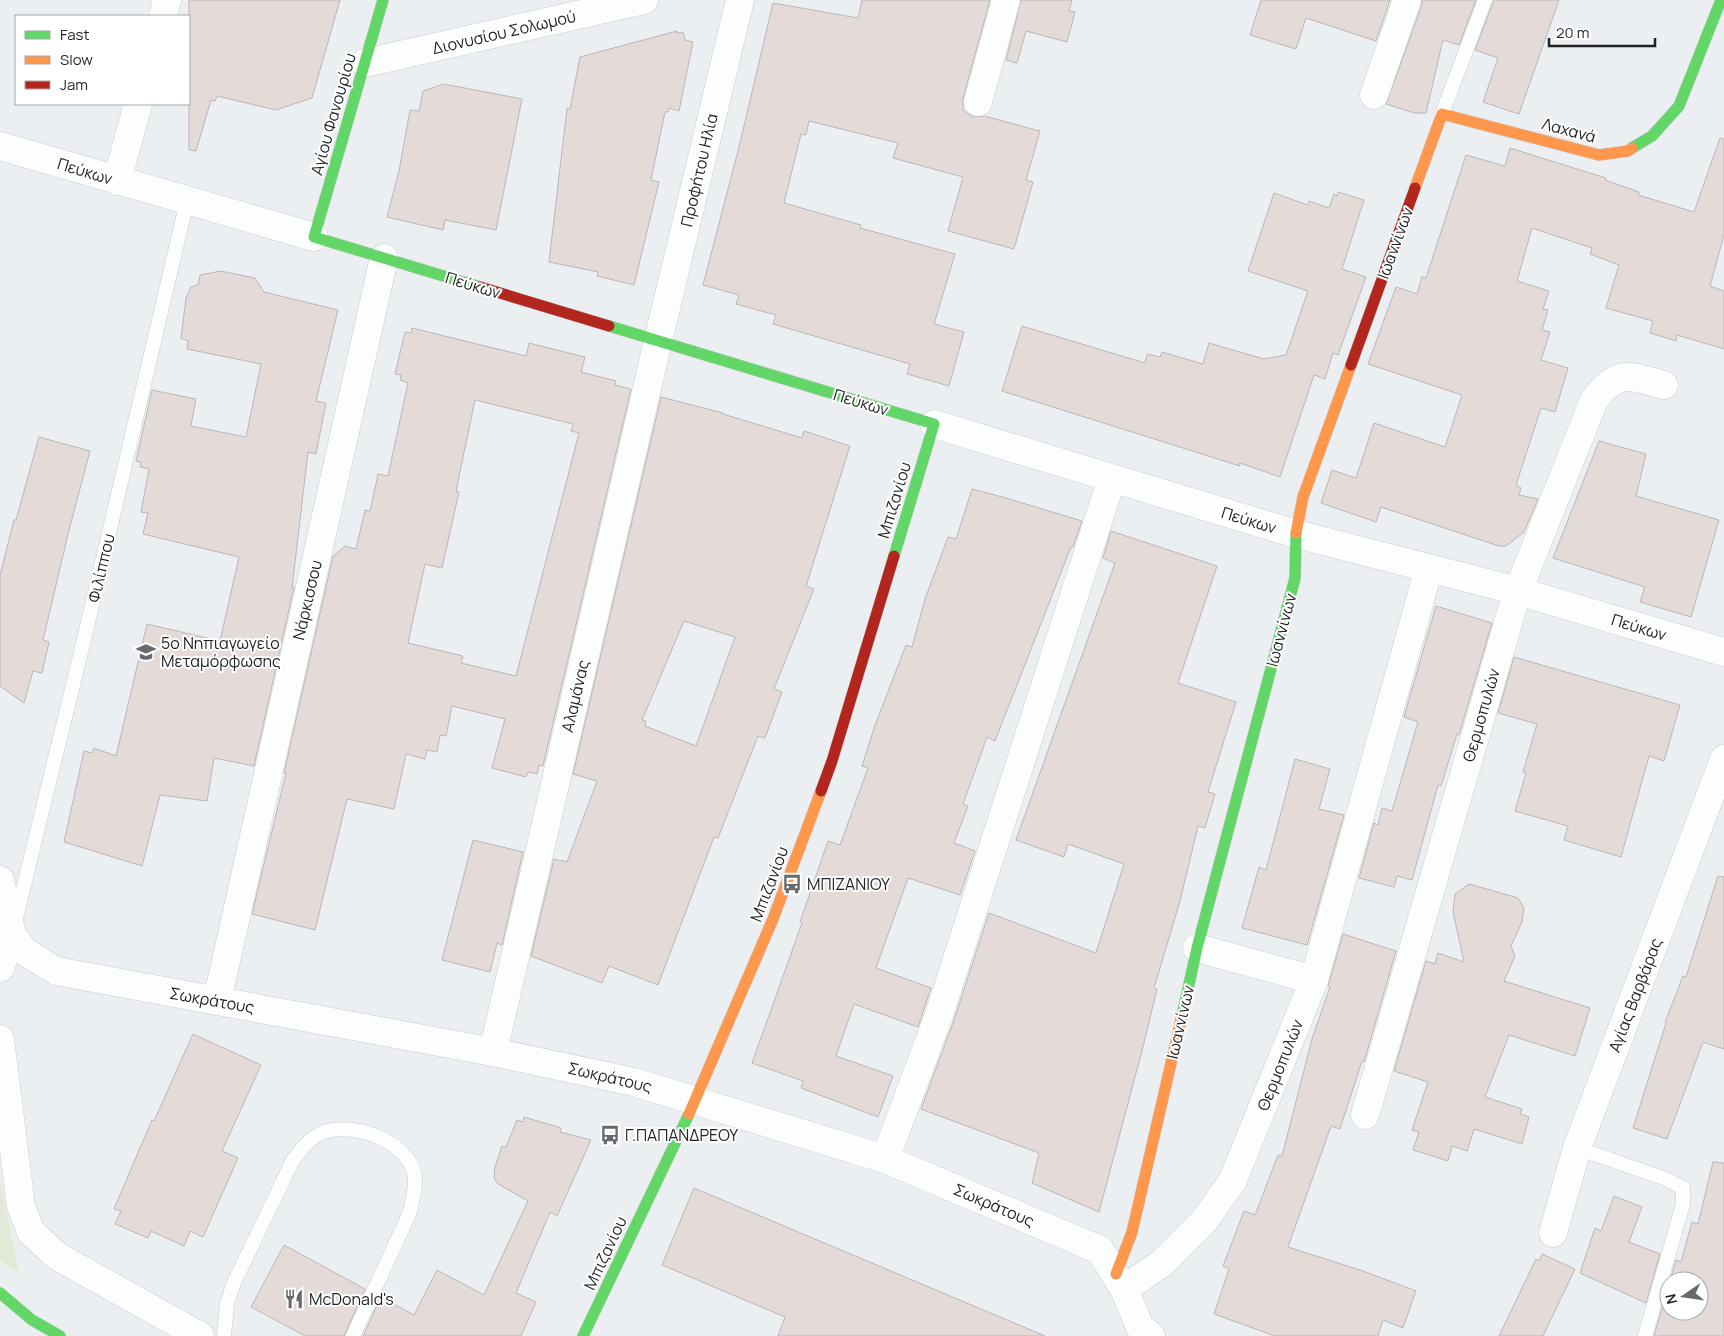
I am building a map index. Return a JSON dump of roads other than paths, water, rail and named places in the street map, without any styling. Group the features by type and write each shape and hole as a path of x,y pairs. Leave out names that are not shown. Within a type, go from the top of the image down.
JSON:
{"street":[{"path":"163,15 167,0"},
{"name":"Αγίου Φανουρίου","path":"314,237 383,0"},
{"name":"Διονυσίου Σολωμού","path":"364,63 644,0"},
{"name":"Προφήτου Ηλία","path":"658,341 740,0"},
{"path":"978,102 1006,0"},
{"path":"1374,95 1406,0"},
{"name":"Λαχανά","path":"1442,114 1599,155 1628,151 1652,136 1679,106 1721,0"},
{"path":"117,181 138,105"},
{"name":"Ιωαννίνων","path":"1120,1281 1197,948 1295,578 1296,534 1303,497 1442,114"},
{"name":"Πεύκων","path":"0,146 314,237 1296,534 1518,591 1724,652"},
{"name":"Νάρκισσου","path":"217,1001 384,258"},
{"name":"Αλαμάνας","path":"492,1052 658,341"},
{"name":"Θερμοπυλών","path":"1365,1115 1518,591 1594,400 1605,386 1622,376 1630,376 1664,385"},
{"name":"Μπιζανίου","path":"583,1336 695,1100 773,919 832,761 934,424"},
{"path":"885,1159 939,1015 1112,478"},
{"name":"Θερμοπυλών","path":"1120,1281 1162,1263 1205,1220 1234,1180 1314,980 1429,568"},
{"name":"Αγίας Βαρβάρας","path":"1553,1233 1577,1148 1724,759"},
{"path":"0,880 12,935 0,968"},
{"name":"Σωκράτους","path":"12,935 24,951 56,971 492,1052 634,1082 885,1159 1100,1250 1120,1281 1140,1327 1151,1336"},
{"path":"1197,948 1314,980"},
{"path":"0,1039 21,1206 30,1232 57,1256 200,1336"},
{"path":"0,1293 32,1320 60,1336"}],"lane":[{"name":"Ιωαννίνων","path":"1442,114 1485,0"},
{"name":"Φιλίππου","path":"12,935 187,201"},
{"path":"224,1336 227,1304 233,1285 292,1160 307,1143 323,1133 340,1128 360,1131 396,1146 409,1160 415,1176 410,1212 352,1336"},
{"path":"1577,1148 1666,1179 1683,1188 1683,1204 1645,1336"}],"place":[{"name":"5ο Νηπιαγωγείο Μεταμόρφωσης","path":"146,652"},
{"name":"ΜΠΙΖΑΝΙΟΥ","path":"792,884"},
{"name":"Γ.ΠΑΠΑΝΔΡΕΟΥ","path":"610,1135"},
{"name":"McDonald's","path":"294,1299"}]}
